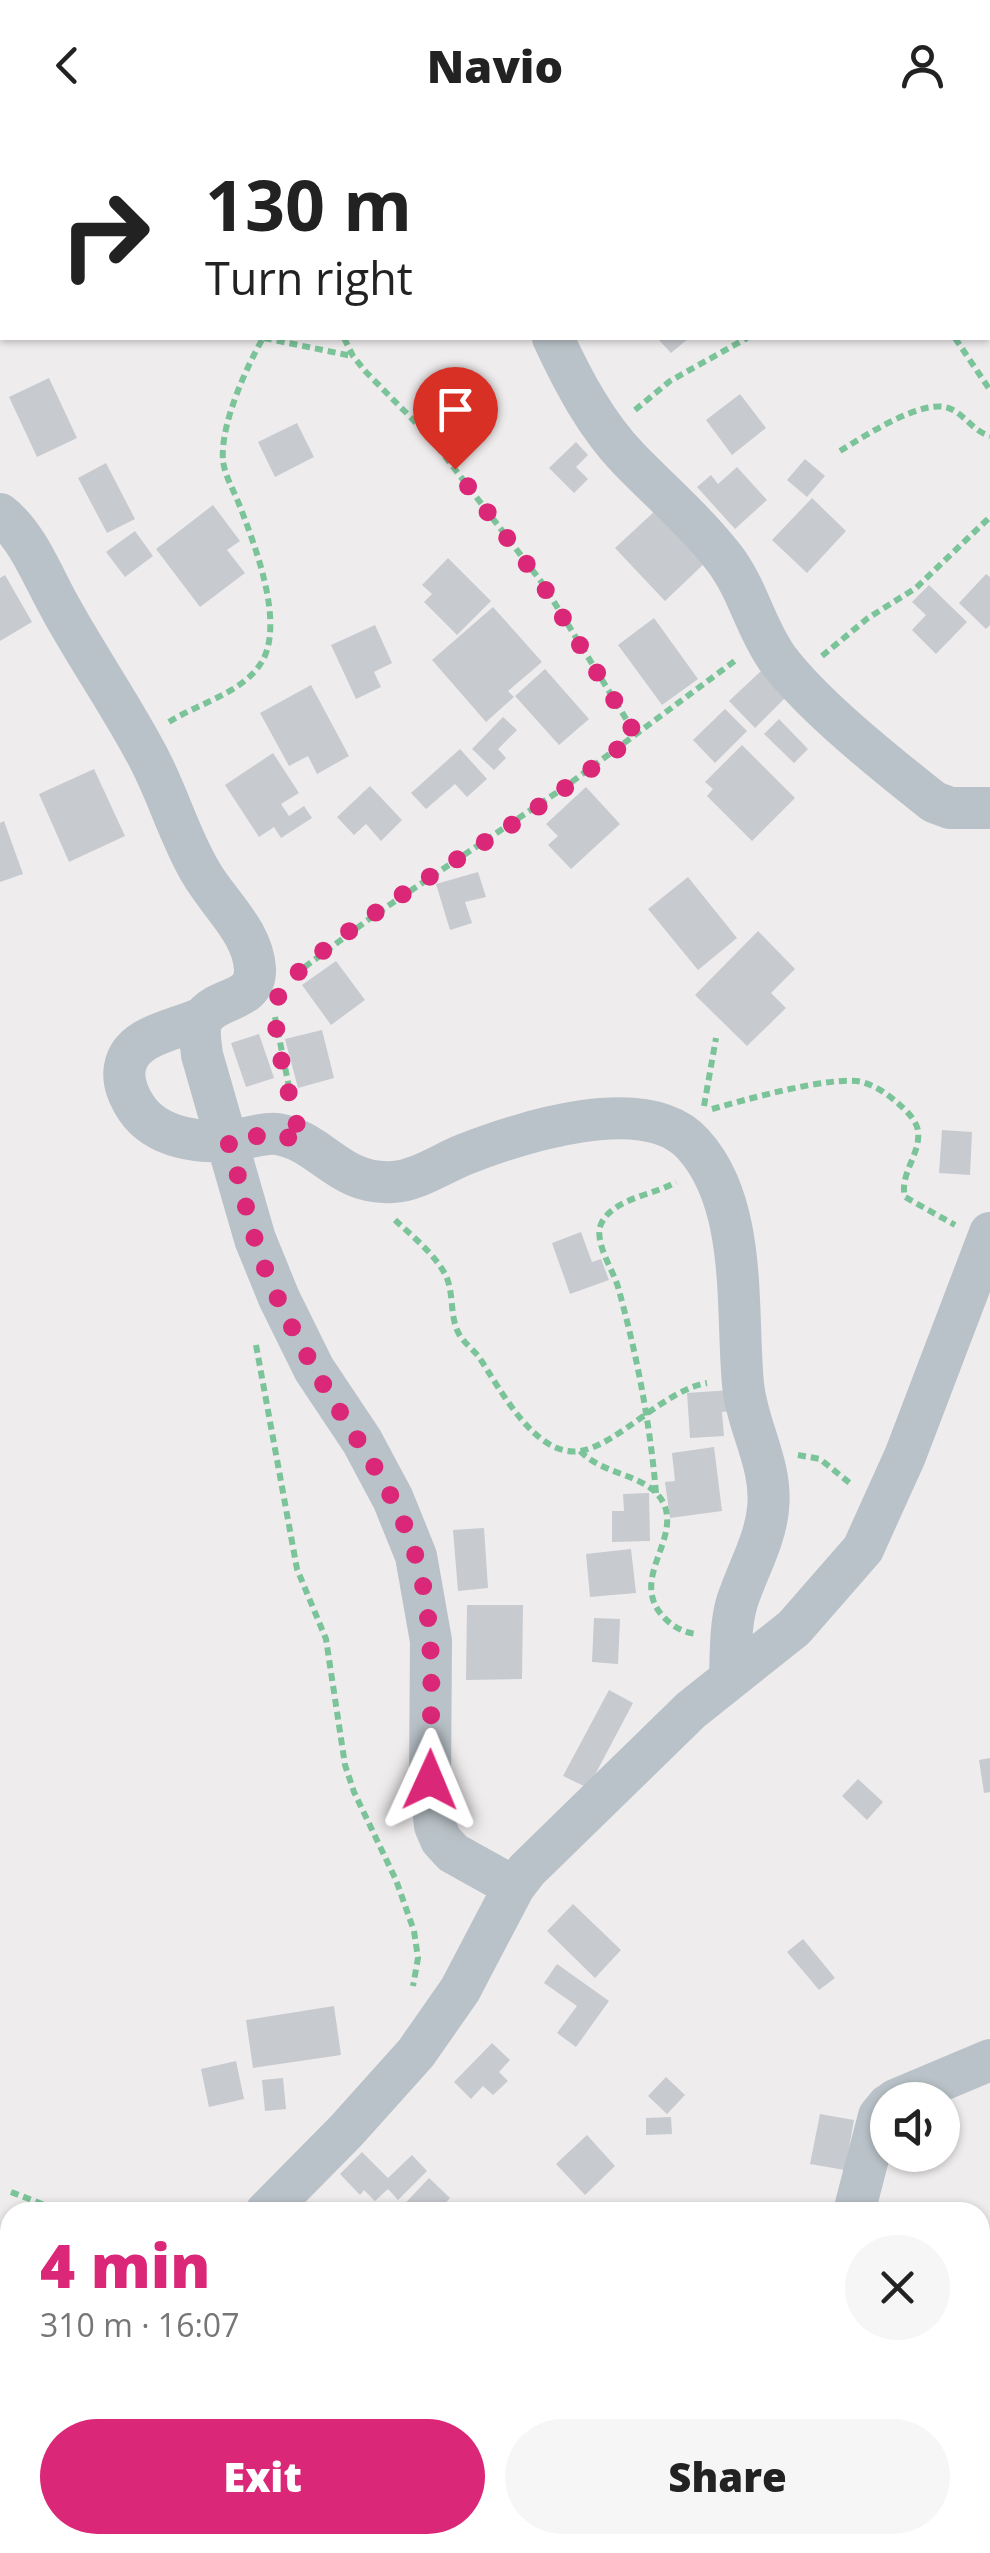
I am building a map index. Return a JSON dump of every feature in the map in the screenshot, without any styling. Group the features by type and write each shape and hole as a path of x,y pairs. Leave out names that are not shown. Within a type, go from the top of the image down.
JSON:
{"street":[{"path":"554,340 592,412 626,457 724,559 743,586 764,638 778,660 934,802 950,808 990,808"},
{"path":"0,514 28,549 96,673 146,752 201,873 246,940 255,966 247,992 204,1017 137,1045 130,1052 124,1084 141,1115 157,1129 194,1140 228,1141 275,1133 301,1142 348,1175 380,1183 399,1182 506,1139 605,1119 640,1120 670,1128 690,1141 702,1156 718,1189 737,1259 743,1385 769,1490 768,1512 736,1606 731,1656"},
{"path":"204,1017 199,1030 202,1055 255,1240 278,1298 314,1369 362,1441 393,1499 416,1556 432,1641 430,1780 434,1826 454,1853 514,1887"},
{"path":"276,2202 416,2054 460,1990 514,1887 731,1656 794,1628 863,1549 988,1238"},
{"path":"938,2082 990,2060"},
{"path":"857,2202 870,2153"}],"path":[{"path":"146,752 168,723 236,686 258,669 268,652 270,634 260,558 223,456 242,382 263,340"},
{"path":"274,340 353,356"},
{"path":"345,340 353,356 431,438 542,584 636,735"},
{"path":"608,433 670,381 743,340"},
{"path":"957,340 990,390"},
{"path":"840,451 895,420 936,407 951,409 980,433 990,436"},
{"path":"804,687 833,645 916,588 990,516"},
{"path":"284,986 344,936 516,822 764,638"},
{"path":"276,1011 274,1022 301,1142"},
{"path":"716,1038 703,1111 831,1082 860,1082 885,1092 918,1127 918,1144 902,1186 906,1197 988,1238"},
{"path":"702,1156 683,1177 611,1211 599,1234 633,1341 656,1493 667,1515 651,1582 654,1603 665,1621 731,1656"},
{"path":"394,1218 444,1270 458,1332 506,1404 562,1450 580,1451 600,1443 700,1384 743,1385"},
{"path":"256,1342 297,1569 326,1639 345,1765 366,1820 407,1904 414,1931 418,1958 412,1992"},
{"path":"580,1451 598,1467 635,1479 656,1493"},
{"path":"763,1456 794,1454 820,1459 848,1480 877,1522"},
{"path":"12,2192 38,2202"}],"building":[{"path":"659,340 687,340 671,353"},
{"path":"49,378 77,438 37,457 9,397"},
{"path":"740,394 766,428 732,455 706,420"},
{"path":"297,423 314,457 275,477 258,442"},
{"path":"576,442 588,455 576,467 588,479 574,493 549,468"},
{"path":"805,459 825,476 807,497 787,480"},
{"path":"106,463 135,519 107,533 78,478"},
{"path":"737,467 767,500 735,529 697,487 711,475 718,484"},
{"path":"812,498 846,531 807,573 772,540"},
{"path":"213,505 240,541 227,550 245,573 200,607 156,549"},
{"path":"656,510 709,559 665,601 615,548"},
{"path":"135,531 153,556 125,577 106,552"},
{"path":"448,558 491,601 457,635 424,602 432,594 422,585"},
{"path":"986,574 990,577 990,625 986,629 959,603"},
{"path":"5,575 32,622 0,641 0,578"},
{"path":"929,585 967,622 936,654 912,630 926,615 912,602"},
{"path":"493,607 542,662 508,691 514,697 486,722 432,660"},
{"path":"654,618 698,679 662,705 618,645"},
{"path":"375,625 392,663 374,672 381,687 356,699 331,645"},
{"path":"545,669 589,719 559,745 515,696"},
{"path":"761,671 786,697 755,728 729,701"},
{"path":"311,685 349,756 317,774 308,756 289,766 260,713"},
{"path":"725,709 747,731 715,763 693,740"},
{"path":"503,717 517,730 498,749 506,758 494,770 472,749"},
{"path":"779,719 808,749 794,763 764,734"},
{"path":"742,745 795,798 752,841 707,796 713,789 705,782"},
{"path":"460,749 487,779 467,797 455,784 426,809 411,793"},
{"path":"273,753 299,793 281,804 289,816 304,806 312,818 281,838 274,827 259,837 225,785"},
{"path":"94,769 125,836 69,862 39,794"},
{"path":"370,786 402,820 381,841 366,824 354,835 337,817"},
{"path":"586,787 620,824 571,869 548,845 558,836 546,824"},
{"path":"4,821 23,874 0,882 0,823"},
{"path":"478,872 486,897 465,902 472,923 450,930 436,884"},
{"path":"688,877 737,938 698,970 648,909"},
{"path":"758,931 795,969 771,993 786,1008 747,1046 695,995"},
{"path":"336,961 365,1000 331,1025 302,985"},
{"path":"322,1030 334,1078 298,1088 285,1039"},
{"path":"259,1034 274,1078 246,1087 231,1043"},
{"path":"942,1130 972,1132 970,1175 939,1173"},
{"path":"581,1232 592,1262 601,1259 609,1280 570,1294 552,1243"},
{"path":"731,1390 733,1411 722,1412 724,1436 690,1438 687,1393"},
{"path":"714,1447 722,1511 670,1518 665,1482 675,1481 672,1453"},
{"path":"649,1493 650,1541 612,1542 612,1511 624,1511 623,1494"},
{"path":"484,1528 488,1588 458,1591 453,1530"},
{"path":"631,1549 636,1593 590,1597 586,1554"},
{"path":"467,1605 523,1605 522,1679 466,1680"},
{"path":"594,1618 620,1619 618,1664 592,1662"},
{"path":"609,1690 633,1703 588,1788 563,1776"},
{"path":"990,1758 990,1792 984,1793 979,1760"},
{"path":"858,1779 883,1802 867,1820 842,1796"},
{"path":"573,1904 621,1950 595,1978 547,1931"},
{"path":"803,1939 835,1978 819,1990 787,1952"},
{"path":"557,1964 609,2001 576,2047 557,2033 577,2006 544,1983"},
{"path":"334,2006 341,2055 253,2068 246,2020"},
{"path":"492,2043 510,2060 499,2072 508,2081 493,2095 483,2086 471,2099 454,2082"},
{"path":"236,2061 244,2099 209,2107 201,2069"},
{"path":"666,2077 685,2095 667,2114 648,2096"},
{"path":"283,2078 286,2109 265,2111 262,2080"},
{"path":"820,2114 854,2120 845,2170 810,2164"},
{"path":"671,2117 672,2134 646,2135 646,2118"},
{"path":"587,2135 615,2166 585,2195 556,2164"},
{"path":"362,2152 388,2178 412,2155 427,2171 398,2200 388,2189 375,2201 364,2190 360,2195 340,2174"},
{"path":"429,2178 450,2198 446,2202 406,2202"}],"route":[{"path":"430,1780 432,1641 416,1556 393,1499 362,1441 314,1369 278,1298 255,1240 228,1141 275,1133 301,1142 274,1022 278,999 294,975 636,735 542,584 455,469"}]}
